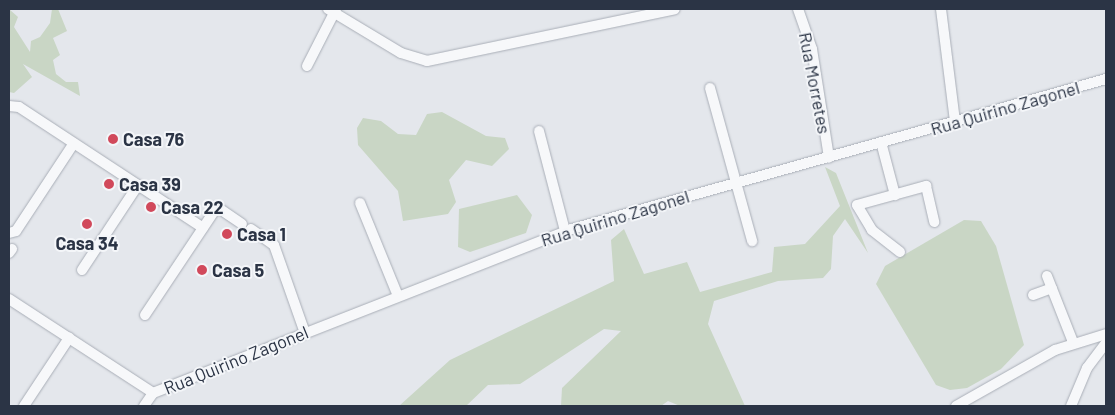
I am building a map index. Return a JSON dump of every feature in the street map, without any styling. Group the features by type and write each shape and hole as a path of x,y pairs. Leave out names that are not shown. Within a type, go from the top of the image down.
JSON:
{"street":[{"path":"307,66 333,10 401,53 427,61 675,9"},
{"name":"Rua Morretes","path":"798,9 812,48 829,158"},
{"path":"941,9 955,122"},
{"name":"Rua Quirino Zagonel","path":"144,406 153,393 565,231 1106,79"},
{"path":"710,88 752,241"},
{"path":"9,106 19,107 203,228"},
{"path":"539,130 565,231"},
{"path":"881,142 895,195"},
{"path":"9,233 16,231 74,143"},
{"path":"82,270 138,185"},
{"path":"900,252 872,230 857,205 926,186 934,222"},
{"path":"360,203 398,296"},
{"path":"145,315 217,207 274,245 305,333"},
{"path":"1047,276 1073,342"},
{"path":"1033,296 1052,288"},
{"path":"9,299 153,393"},
{"path":"956,406 1073,342 1106,334"},
{"path":"24,406 69,338"},
{"path":"1071,406 1087,368 1106,343"}],"green space":[{"path":"9,9 18,17 14,27 30,52 31,41 40,37 50,23 52,9 58,9 67,31 53,38 60,55 53,60 56,74 66,82 78,82 80,96 23,64 32,77 14,93 9,92"},
{"path":"442,112 486,136 505,138 509,149 492,166 466,160 449,180 456,202 448,214 403,221 398,191 358,145 357,128 363,118 381,121 398,134 416,135 427,114"},
{"path":"825,167 836,173 868,253 845,219 833,236 831,269 823,278 778,281 714,301 708,324 745,406 680,406 668,401 661,406 561,406 562,388 621,331 604,329 520,384 488,385 466,406 399,406 450,360 614,281 611,240 624,229 644,274 687,262 700,292 772,272 774,247 805,244 840,206"},
{"path":"517,195 532,215 526,233 470,252 458,247 459,209"},
{"path":"964,220 981,221 996,246 1024,345 1001,369 967,388 950,390 936,385 876,284 885,266"}],"place":[{"name":"Casa 76","path":"113,139"},
{"name":"Casa 39","path":"109,184"},
{"name":"Casa 22","path":"151,207"},
{"name":"Casa 34","path":"87,224"},
{"name":"Casa 1","path":"227,234"},
{"name":"Casa 5","path":"202,270"}]}
